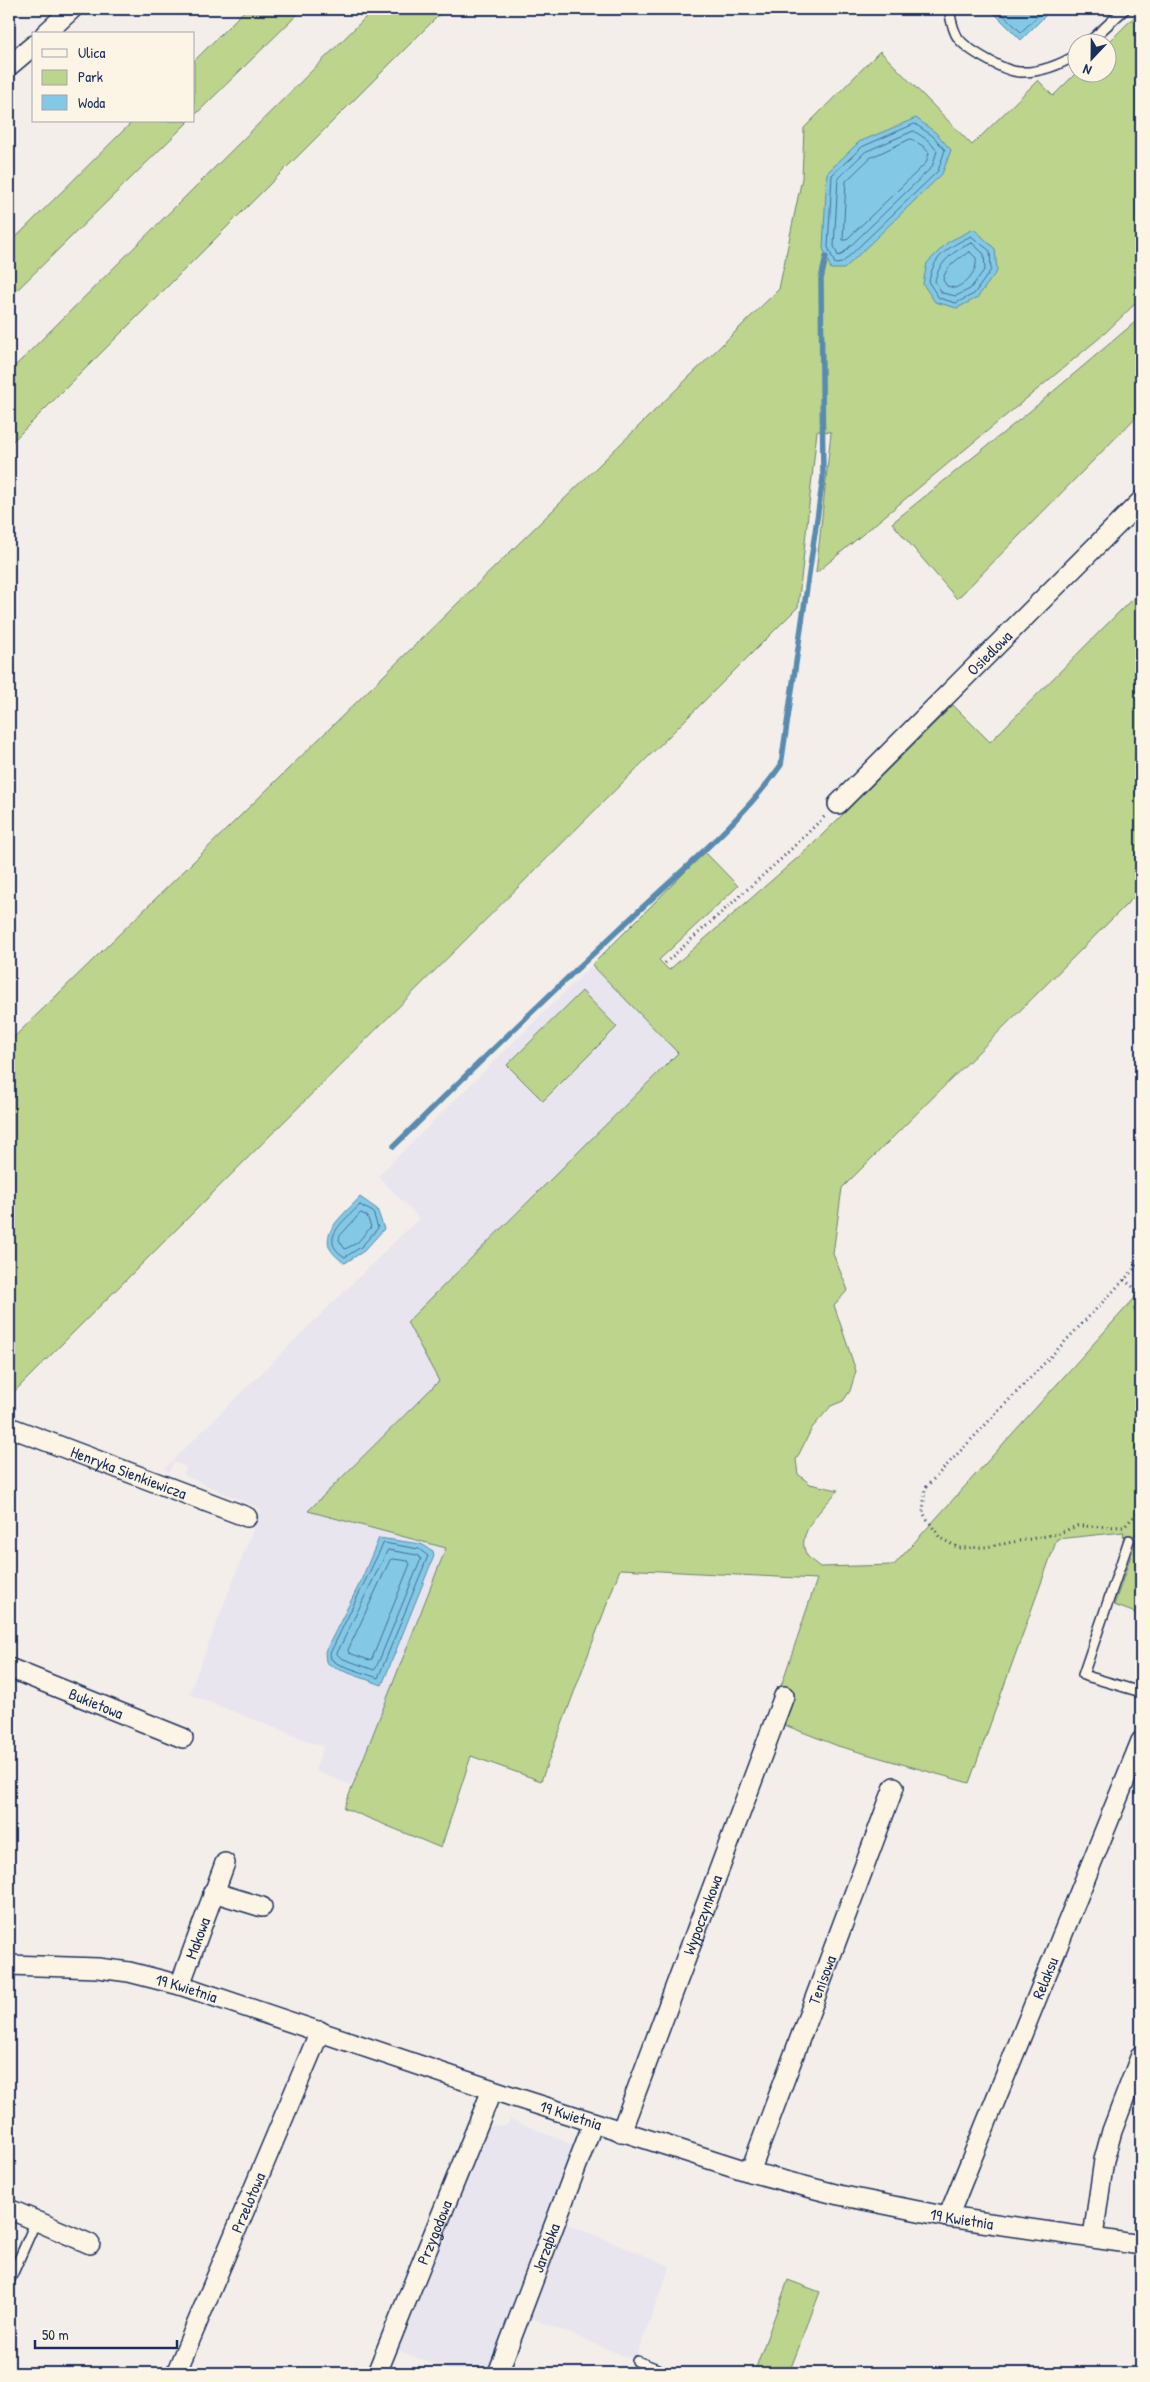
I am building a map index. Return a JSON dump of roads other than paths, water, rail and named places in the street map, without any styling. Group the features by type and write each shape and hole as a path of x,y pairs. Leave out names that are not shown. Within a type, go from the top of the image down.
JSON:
{"street":[{"path":"47,32 72,9"},
{"path":"9,66 32,47"},
{"name":"Osiedlowa","path":"838,804 1141,501"},
{"name":"Henryka Sienkiewicza","path":"9,1427 247,1517"},
{"name":"Bukietowa","path":"9,1668 183,1738"},
{"name":"Wypoczynkowa","path":"621,2132 784,1696"},
{"name":"Relaksu","path":"948,2217 1141,1741"},
{"name":"Tenisowa","path":"750,2172 894,1787"},
{"name":"Makowa","path":"180,1984 224,1863"},
{"path":"214,1892 262,1907"},
{"name":"19 Kwietnia","path":"9,1965 106,1969 129,1972 180,1984 593,2123 750,2172 839,2196 948,2217 1141,2245"},
{"name":"Przelotowa","path":"176,2373 320,2031"},
{"path":"1093,2238 1104,2160 1112,2131 1141,2055"},
{"name":"Przygodowa","path":"378,2373 492,2090"},
{"name":"Jarząbka","path":"498,2373 593,2123"},
{"path":"9,2209 90,2244"}],"lane":[{"path":"949,9 951,24 959,40 988,61 1018,72 1052,68 1068,59"},
{"path":"1100,32 1125,9"},
{"path":"1129,1540 1083,1674 1141,1692"},
{"path":"9,2282 36,2221"},
{"path":"637,2361 668,2373"}],"water":[{"path":"990,9 1052,9 1021,40"},
{"path":"916,118 936,133 951,150 942,174 844,269 831,269 823,248 827,173 859,142"},
{"path":"974,229 995,249 997,271 977,298 957,308 935,302 923,284 927,263 948,242"},
{"path":"360,1197 377,1209 384,1229 364,1251 345,1263 334,1254 329,1246 328,1238 337,1221"},
{"path":"379,1538 421,1544 433,1551 434,1556 382,1685 335,1668 326,1662 325,1652 360,1583"}],"waterway":[{"path":"394,1146 571,974 710,845 748,806 781,765 823,478 821,279 826,257"},
{"path":"1136,1309 1141,1313"}]}
